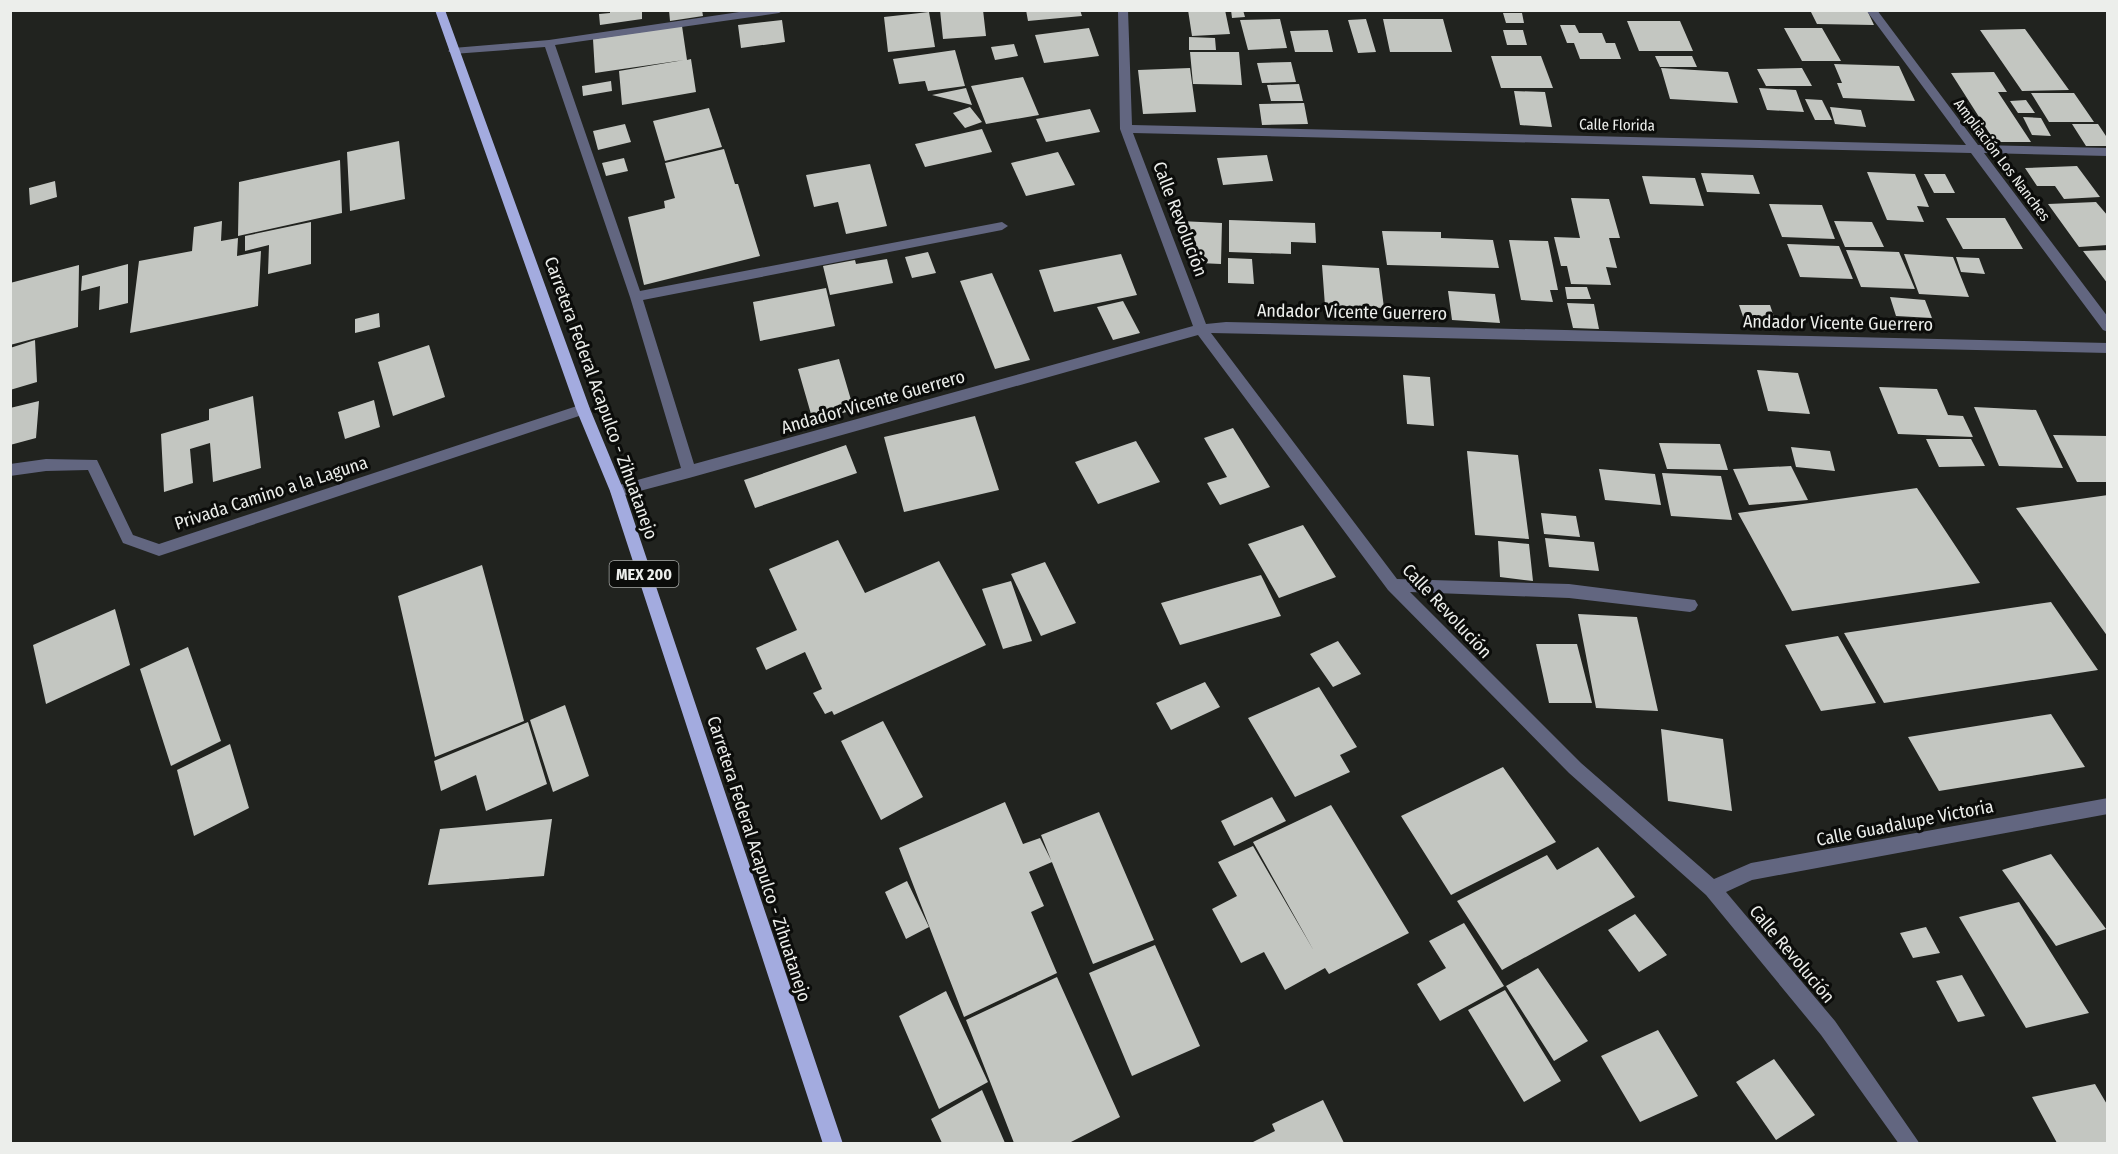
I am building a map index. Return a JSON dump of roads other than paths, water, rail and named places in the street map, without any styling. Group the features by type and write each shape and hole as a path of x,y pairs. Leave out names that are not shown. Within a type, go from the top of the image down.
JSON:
{"main road":[{"name":"Carretera Federal Acapulco - Zihuatanejo","path":"440,10 583,409 617,491 833,1143"}],"street":[{"path":"453,51 549,43 779,10"},
{"name":"Calle Revolución","path":"1123,10 1126,129 1201,329 1393,585 1453,648 1575,768 1712,889 1828,1028 1911,1143"},
{"name":"Ampliación Los Nanches","path":"1871,10 2108,327"},
{"path":"549,43 636,297 689,472"},
{"name":"Calle Florida","path":"1126,129 2108,152"},
{"path":"636,297 1002,226"},
{"name":"Andador Vicente Guerrero","path":"617,491 1201,329 2108,348"},
{"name":"Privada Camino a la Laguna","path":"10,470 46,465 92,464 128,539 159,550 583,409"},
{"path":"1393,585 1569,591 1690,604"},
{"name":"Calle Guadalupe Victoria","path":"1712,889 1751,872 2108,806"}]}
